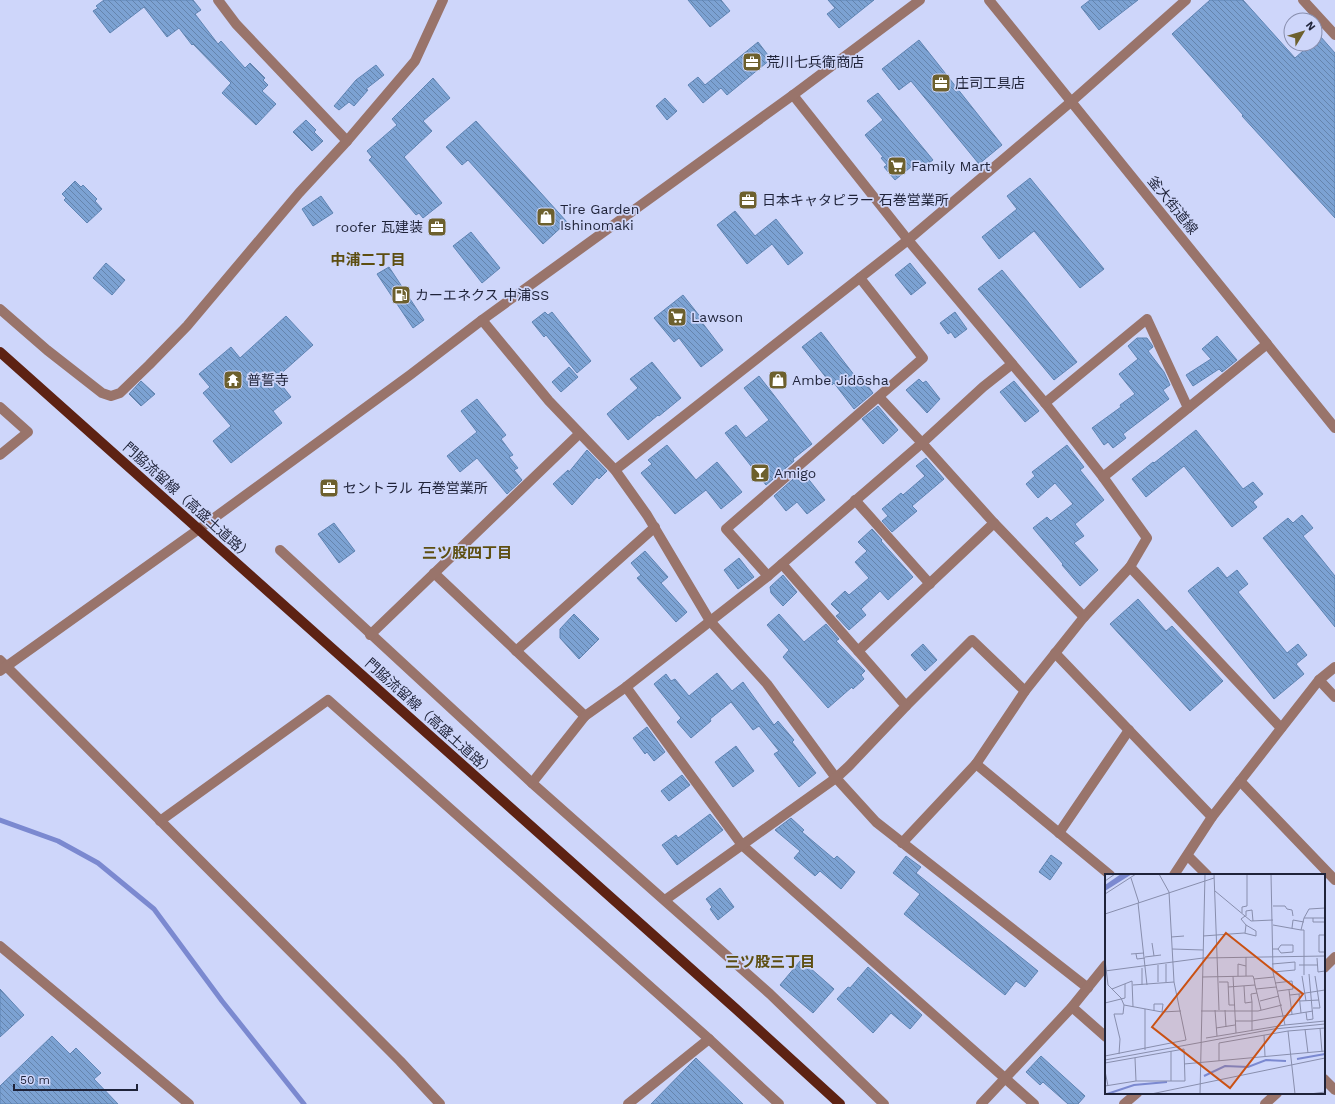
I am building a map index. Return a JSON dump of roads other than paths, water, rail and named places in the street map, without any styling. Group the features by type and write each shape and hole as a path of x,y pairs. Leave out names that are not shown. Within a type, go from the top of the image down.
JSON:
{"main road":[{"name":"門脇流留線（高盛土道路）","path":"0,352 736,1009 840,1104"}],"street":[{"path":"218,0 236,24 348,141"},
{"path":"0,309 48,350 102,392 111,396 120,393 187,326 299,193 348,141 415,60 443,0"},
{"path":"440,1104 400,1061 160,821 2,666 198,529 410,375 482,320 793,95 920,0"},
{"name":"釜大街道線","path":"989,0 1335,428"},
{"path":"615,470 908,240 1072,101 1186,0"},
{"path":"1303,0 1335,35"},
{"path":"793,95 908,240 1044,403 1103,478 1147,538 1130,567 1084,617 1025,691 976,764 902,843"},
{"path":"768,576 726,529 923,358 860,278"},
{"path":"1044,403 1148,319 1188,408"},
{"path":"482,320 549,401 615,470 648,515 710,621 768,684 836,778 876,822 1088,988"},
{"path":"1103,478 1268,344"},
{"path":"532,783 585,716 626,687 768,576 922,443 983,387 1012,364"},
{"path":"878,397 922,443 994,523 1084,617"},
{"path":"0,406 28,432 0,455"},
{"path":"370,634 580,434"},
{"path":"855,500 930,584"},
{"path":"858,651 994,523"},
{"path":"516,651 655,527"},
{"path":"280,550 532,783 770,994 884,1104"},
{"path":"782,564 906,706"},
{"path":"1130,567 1281,728"},
{"path":"434,573 585,716"},
{"path":"665,900 836,778 972,640 1025,691"},
{"path":"1055,653 1212,817"},
{"path":"1175,874 1188,856 1212,817 1320,680 1335,667"},
{"path":"1320,680 1335,698"},
{"path":"626,687 742,845 1034,1104"},
{"path":"160,821 328,700 709,1039 779,1104"},
{"path":"1059,833 1129,730"},
{"path":"976,764 1109,874"},
{"path":"1240,781 1335,880"},
{"path":"1188,856 1206,874"},
{"path":"0,946 189,1104"},
{"path":"1325,967 1335,957"},
{"path":"981,1104 1072,1007 1105,966"},
{"path":"1072,1007 1105,1036"},
{"path":"628,1104 709,1039"},
{"path":"1325,1080 1335,1090"},
{"path":"1124,1104 1136,1094"},
{"path":"1265,1104 1276,1094"}],"waterway":[{"path":"0,820 58,841 98,863 154,909 222,1001 304,1104"}],"place":[{"name":"荒川七兵衛商店","path":"752,62"},
{"name":"庄司工具店","path":"941,83"},
{"name":"Family Mart","path":"897,166"},
{"name":"日本キャタピラー 石巻営業所","path":"748,200"},
{"name":"Tire Garden Ishinomaki","path":"546,217"},
{"name":"roofer 瓦建装","path":"437,227"},
{"name":"カーエネクス 中浦SS","path":"401,295"},
{"name":"Lawson","path":"677,317"},
{"name":"普誓寺","path":"233,380"},
{"name":"Ambe Jidōsha","path":"778,380"},
{"name":"Amigo","path":"760,473"},
{"name":"セントラル 石巻営業所","path":"329,488"}],"district":[{"name":"中浦二丁目","path":"368,260"},
{"name":"三ツ股四丁目","path":"467,553"},
{"name":"三ツ股三丁目","path":"770,962"}]}
